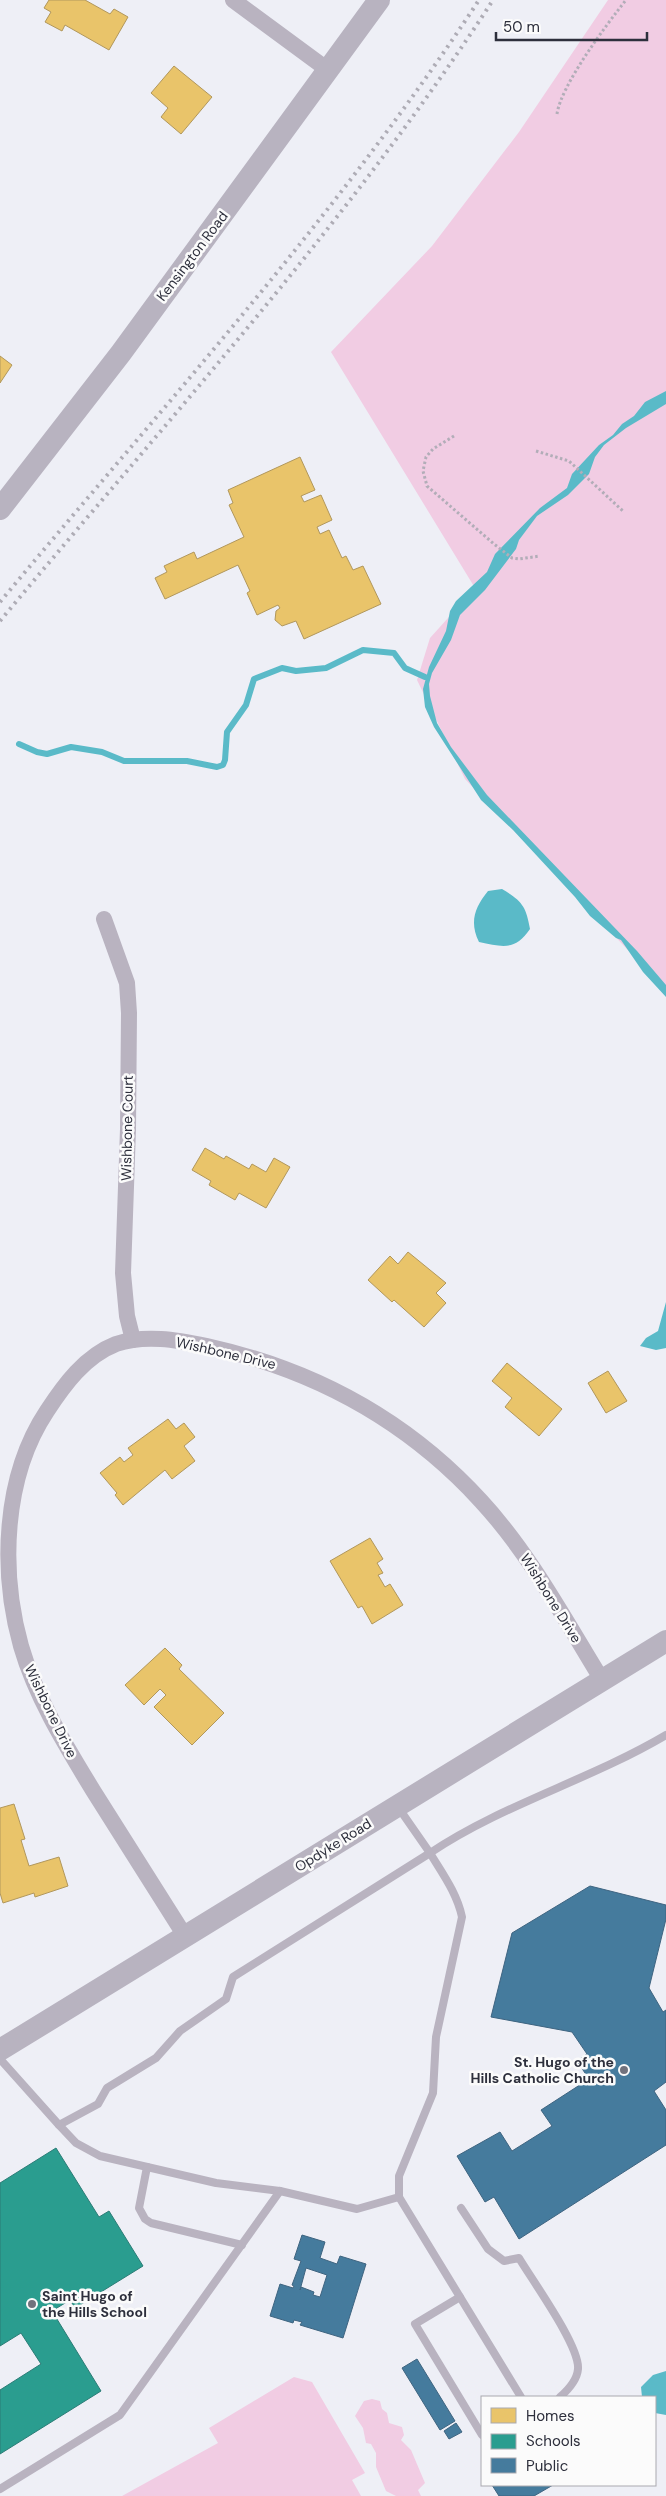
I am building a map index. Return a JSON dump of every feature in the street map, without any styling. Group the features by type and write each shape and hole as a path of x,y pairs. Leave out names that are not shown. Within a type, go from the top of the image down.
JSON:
{"main road":[{"name":"Kensington Road","path":"0,509 121,353 379,0"},
{"name":"Opdyke Road","path":"0,2050 397,1805 666,1642"}],"street":[{"path":"233,0 328,70"},
{"name":"Wishbone Court","path":"104,919 127,983 129,1005 128,1129 123,1273 127,1316 133,1340"},
{"name":"Wishbone Drive","path":"185,1936 80,1768 39,1694 20,1642 12,1587 10,1543 14,1490 21,1464 34,1433 54,1400 80,1368 107,1348 133,1340 185,1342 271,1363 329,1386 386,1420 464,1483 498,1520 522,1553 602,1680"}],"lane":[{"path":"59,2125 98,2104 107,2088 156,2058 180,2031 226,1999 233,1977 477,1825 562,1785 625,1759 666,1735"},
{"path":"397,1805 450,1886 460,1906 462,1917 436,2037 434,2093 399,2176 399,2197 520,2396"},
{"path":"0,2059 76,2143 88,2151 216,2183 280,2192 358,2209 399,2197"},
{"path":"147,2166 139,2208 145,2219 242,2245"},
{"path":"0,2489 120,2415 280,2192"},
{"path":"461,2208 488,2249 504,2260 519,2258 571,2343 578,2368 571,2386 561,2396"},
{"path":"460,2297 415,2324 481,2433"}],"path":[{"path":"557,114 560,102 574,76 626,0"},
{"path":"454,436 429,452 423,471 424,481 437,497 512,558 519,560 540,556"},
{"path":"536,451 569,461 624,512"}],"shaded area":[{"path":"608,0 666,0 666,993 646,969 465,779 417,680 430,638 475,588 331,352 432,246 519,132"},
{"path":"294,2377 312,2382 365,2473 352,2480 361,2496 122,2496 218,2443 209,2428"},
{"path":"372,2399 380,2401 382,2409 387,2413 389,2423 402,2427 404,2435 401,2440 411,2450 425,2483 418,2490 421,2496 396,2496 386,2491 376,2467 376,2453 371,2444 366,2443 363,2428 355,2416 364,2401"}],"water":[{"path":"666,391 666,404 626,428 604,445 595,457 589,474 568,495 537,516 519,540 516,549 485,590 460,615 451,640 432,673 429,684 437,723 451,747 487,795 637,951 666,985 666,997 643,972 621,940 590,916 513,830 481,800 434,727 425,707 423,689 429,667 446,631 450,611 456,601 487,572 495,554 540,508 567,488 572,474 599,445 634,416 645,402"},
{"path":"502,889 519,901 525,909 530,929 519,941 508,946 479,942 474,928 477,909 488,891"},
{"path":"666,1302 666,1348 656,1350 640,1346 646,1338 658,1331"},
{"path":"666,2371 666,2415 656,2413 656,2396 642,2396 641,2387 653,2375"}],"building: Homes":[{"path":"49,0 85,0 110,14 114,9 128,17 109,50 65,25 62,31 45,22 51,12 44,8"},
{"path":"174,66 212,97 181,134 161,117 168,108 151,93"},
{"path":"0,356 12,365 0,383"},
{"path":"300,457 315,490 301,496 304,502 321,495 332,520 317,527 320,534 329,530 342,558 346,556 353,570 363,566 381,604 304,639 296,621 282,626 275,620 276,611 280,608 278,605 257,615 247,593 250,591 238,565 165,599 155,578 167,572 164,566 194,552 197,559 244,537 229,505 233,503 228,490"},
{"path":"205,1148 224,1159 226,1156 249,1169 252,1164 266,1172 274,1158 290,1167 266,1208 239,1193 235,1200 209,1185 211,1181 192,1170"},
{"path":"408,1252 446,1283 436,1293 446,1303 424,1327 368,1280 390,1256 398,1264"},
{"path":"507,1363 562,1409 539,1436 505,1407 512,1398 492,1381"},
{"path":"608,1371 627,1401 606,1413 588,1383"},
{"path":"168,1419 176,1429 184,1423 195,1437 184,1446 195,1461 172,1479 165,1470 123,1505 115,1495 117,1493 100,1473 120,1457 124,1462 133,1455 128,1448"},
{"path":"370,1538 383,1559 377,1563 383,1573 378,1575 385,1587 390,1584 403,1605 372,1624 362,1606 358,1608 330,1561"},
{"path":"165,1648 182,1665 179,1669 224,1713 192,1745 154,1707 166,1695 160,1689 144,1705 125,1685"},
{"path":"14,1804 25,1839 21,1840 29,1866 59,1857 68,1886 35,1897 34,1893 3,1903 0,1893 0,1808"}],"building: Schools":[{"name":"Saint Hugo of the Hills School","path":"56,2148 99,2217 109,2211 143,2266 75,2308 70,2300 52,2311 101,2391 0,2454 0,2390 41,2364 21,2333 0,2346 0,2183"}],"building: Public":[{"name":"St. Hugo of the Hills Catholic Church","path":"590,1886 666,1905 666,1919 649,1988 663,2012 666,2010 666,2082 654,2091 666,2110 666,2145 519,2239 494,2197 485,2202 457,2156 500,2132 512,2151 552,2126 541,2110 589,2079 577,2061 587,2054 572,2032 491,2017 512,1933"},
{"path":"302,2235 325,2242 320,2258 337,2264 340,2256 366,2264 343,2338 300,2325 302,2322 294,2320 293,2323 270,2316 280,2284 293,2288 294,2286 292,2285 301,2261 294,2259","holes":["306,2268 327,2275 320,2297 313,2295 314,2292 301,2287 300,2290"]},
{"path":"417,2359 455,2421 440,2430 402,2368"},
{"path":"456,2423 462,2432 449,2439 444,2431"},
{"path":"493,2486 551,2486 534,2496 499,2496"}],"waterway":[{"path":"19,744 47,754 71,747 102,752 124,761 187,761 217,767 223,765 227,732 246,705 254,679 282,668 296,671 326,668 363,650 394,653 405,668 425,677"}],"railway":[{"path":"0,602 309,233 425,80 479,0"},
{"path":"0,621 256,318 318,241 379,162 493,0"}],"place":[{"name":"St. Hugo of the Hills Catholic Church","path":"624,2070"},
{"name":"Saint Hugo of the Hills School","path":"32,2304"}]}
